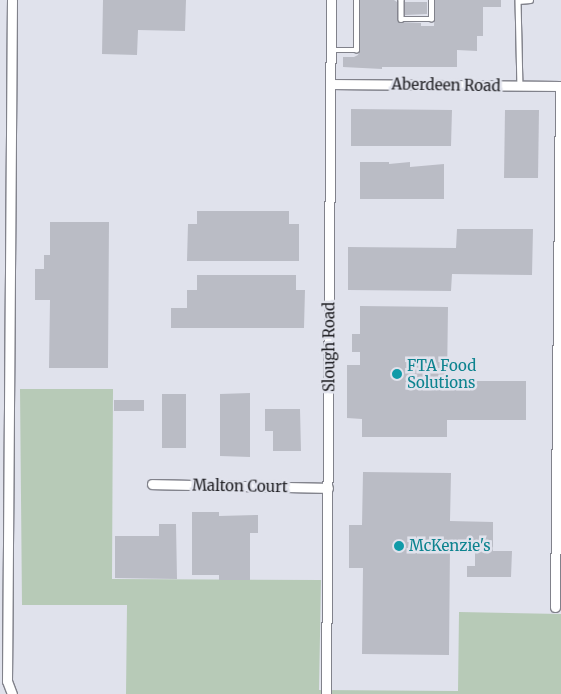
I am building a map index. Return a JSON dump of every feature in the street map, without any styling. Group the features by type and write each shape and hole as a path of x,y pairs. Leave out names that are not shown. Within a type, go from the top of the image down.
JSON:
{"street":[{"path":"12,0 7,681 12,694"},
{"name":"Slough Road","path":"326,694 331,0"},
{"name":"Aberdeen Road","path":"330,84 561,86"},
{"path":"555,607 561,86"},
{"name":"Malton Court","path":"152,484 328,488"}],"lane":[{"path":"331,50 356,50 356,0"},
{"path":"401,0 401,19 431,19 431,0"},
{"path":"520,86 518,0 530,0"}],"green space":[{"path":"20,389 113,389 112,579 321,580 319,690 458,691 459,612 561,614 561,694 126,694 127,605 22,605"}],"building":[{"path":"103,0 186,0 185,31 138,30 137,55 102,54"},
{"path":"360,0 394,0 397,2 399,22 421,23 421,26 434,26 435,0 501,0 501,7 483,7 483,36 477,36 477,51 457,50 457,67 382,67 382,69 343,67 343,57 354,57 358,55 360,50"},
{"path":"405,2 427,2 427,14 405,15"},
{"path":"351,109 452,110 451,146 351,146"},
{"path":"505,110 539,110 538,178 504,178"},
{"path":"360,162 389,162 389,164 410,162 410,167 444,164 444,199 360,199"},
{"path":"197,211 289,211 289,224 299,224 299,261 187,261 188,224 197,224"},
{"path":"50,222 109,222 108,368 49,368 50,300 35,300 35,269 44,269 44,255 50,255"},
{"path":"457,229 533,229 532,275 452,274 451,291 348,290 348,247 456,248"},
{"path":"197,275 296,275 296,290 305,290 304,328 171,328 171,308 187,308 187,290 197,290"},
{"name":"FTA Food Solutions","path":"360,306 448,307 447,381 526,381 526,420 447,420 447,437 362,437 362,419 347,418 347,365 360,365 360,352 352,352 352,334 360,334"},
{"path":"250,393 250,457 220,456 220,394"},
{"path":"162,394 186,394 186,448 162,448"},
{"path":"114,400 144,400 144,411 114,411"},
{"path":"265,409 300,409 301,451 273,451 273,431 265,431"},
{"name":"McKenzie's","path":"363,472 451,473 450,521 493,522 493,551 512,551 511,577 467,577 467,566 475,566 475,546 450,546 449,655 362,654 363,568 349,568 349,525 362,525"},
{"path":"192,512 219,512 219,516 258,515 258,533 250,533 250,580 219,580 219,575 192,575"},
{"path":"159,524 176,524 177,579 115,578 115,536 159,536"}],"place":[{"name":"FTA Food Solutions","path":"397,374"},
{"name":"McKenzie's","path":"399,546"}]}
